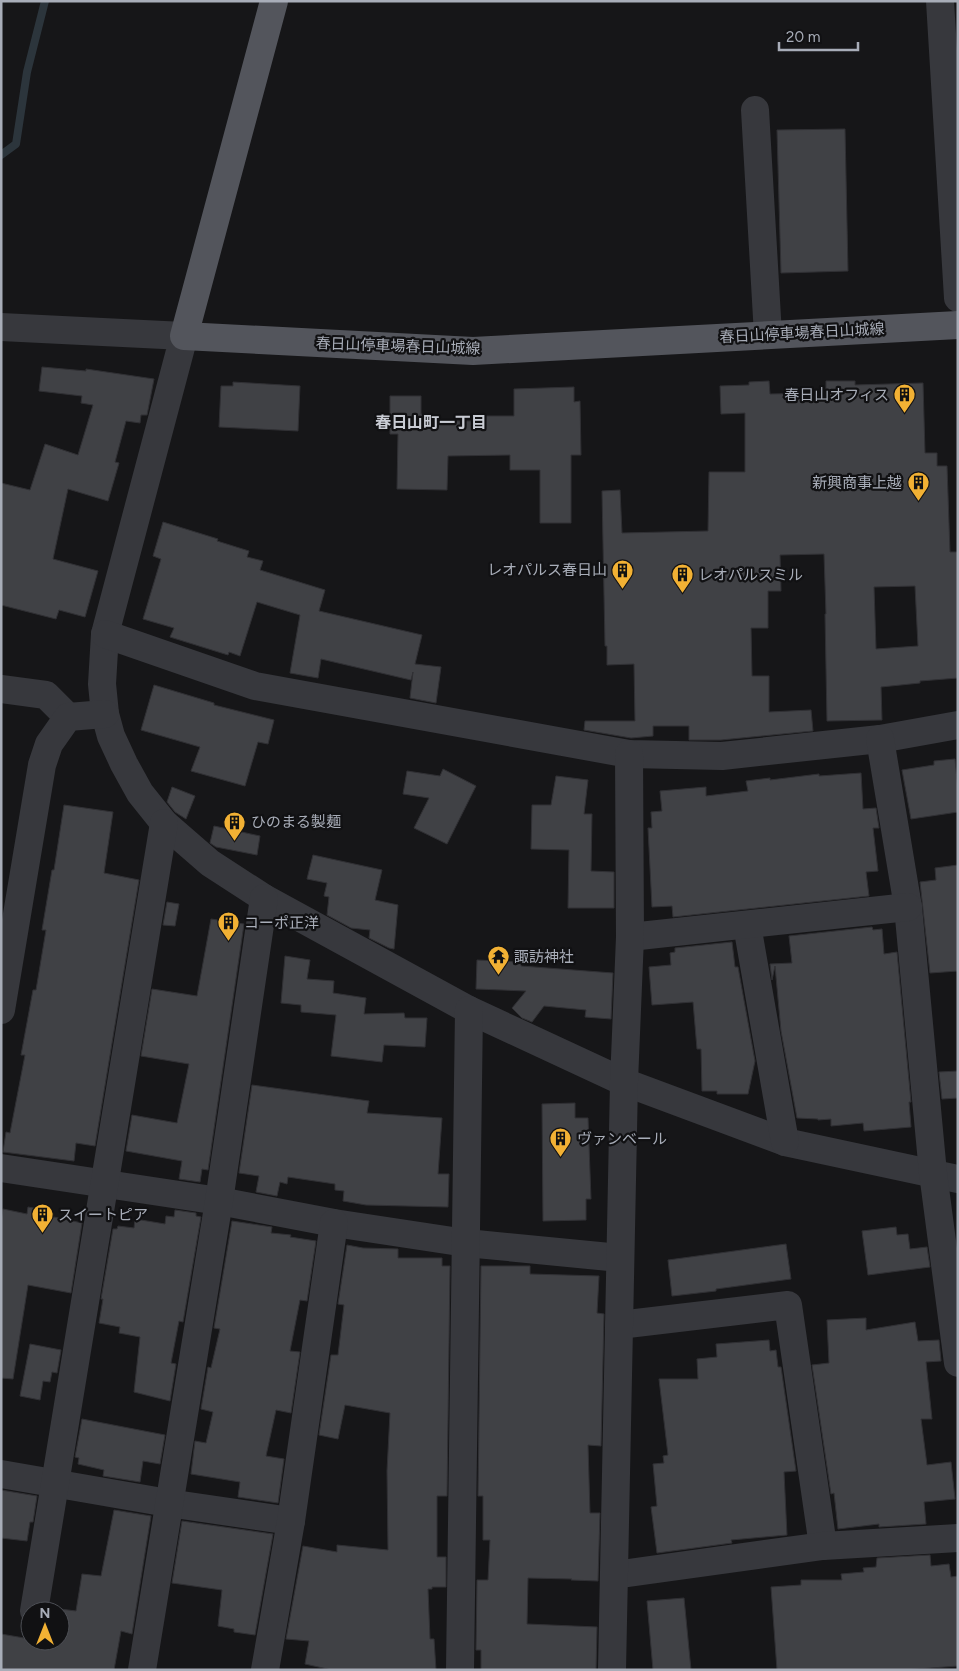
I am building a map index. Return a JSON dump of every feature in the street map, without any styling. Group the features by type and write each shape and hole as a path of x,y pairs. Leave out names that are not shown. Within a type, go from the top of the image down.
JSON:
{"main road":[{"path":"184,336 274,1"},
{"name":"春日山停車場春日山城線","path":"184,336 473,351 958,325"}],"street":[{"path":"940,1 958,298"},
{"path":"755,110 768,335"},
{"path":"1,327 184,336 105,634 102,684 105,714 111,736 140,793 164,823 210,863 264,898 469,1010 624,1082 785,1142 945,1176"},
{"path":"105,634 255,686 629,754 722,756 880,739 958,724"},
{"path":"1,689 46,695 68,717 105,714"},
{"path":"1,1010 42,765 49,744 68,717"},
{"path":"880,739 908,907 945,1176 958,1362"},
{"path":"612,1670 624,1082 630,937 629,754"},
{"path":"36,1601 164,823"},
{"path":"142,1670 219,1201 264,898"},
{"path":"630,937 908,907"},
{"path":"747,925 785,1142"},
{"path":"460,1670 469,1010"},
{"path":"1,1168 219,1201 334,1223 466,1243 620,1258"},
{"path":"265,1670 291,1521 334,1223"},
{"path":"619,1325 788,1306 823,1546"},
{"path":"1,1474 168,1503 291,1521"},
{"path":"614,1575 823,1546 958,1538"}],"building":[{"path":"845,129 848,271 781,273 777,130"},
{"path":"42,367 86,371 86,369 154,379 147,415 141,415 140,423 126,421 115,462 119,463 108,501 68,489 53,559 98,571 85,617 59,610 56,619 1,605 1,483 30,490 45,444 78,455 93,405 81,403 82,396 39,391"},
{"path":"769,381 770,394 826,393 826,381 855,381 855,385 923,383 925,453 937,453 937,466 947,466 950,552 958,552 958,678 881,687 882,720 827,721 824,554 780,555 781,591 768,591 768,628 751,628 752,676 769,676 769,712 811,710 813,731 721,740 689,740 689,726 653,726 653,736 631,738 584,730 585,721 635,721 634,664 607,665 602,491 620,490 622,533 708,531 709,472 745,472 745,413 721,414 720,386 749,385 749,382","holes":["915,586 918,646 876,649 874,587"]},
{"path":"233,382 300,386 298,431 219,427 221,386 233,386"},
{"path":"574,387 574,402 580,401 581,455 571,455 571,523 540,523 540,470 510,470 510,455 448,456 447,490 397,489 398,434 390,434 390,396 421,396 421,414 429,415 429,421 483,421 483,416 514,416 514,389"},
{"path":"163,522 249,551 247,557 263,561 260,570 325,590 319,611 422,635 415,664 441,667 436,703 410,698 413,672 411,680 321,659 318,678 290,673 300,615 257,602 240,656 229,652 228,655 170,637 174,628 143,619 161,559 153,556"},
{"path":"154,685 214,703 214,705 274,720 268,744 258,742 245,786 191,771 200,747 141,730"},
{"path":"955,759 958,812 911,819 902,770 934,765 934,761"},
{"path":"443,769 476,786 447,844 414,828 429,798 403,794 407,771 440,776"},
{"path":"861,773 863,809 876,808 879,828 873,828 878,871 866,872 869,896 673,917 672,906 652,907 648,828 652,828 651,812 662,811 660,791 706,787 706,796 748,791 746,781 819,774 819,776"},
{"path":"556,776 588,780 584,814 592,814 591,871 614,872 614,908 568,908 569,850 531,849 532,805 551,805"},
{"path":"172,787 195,796 186,819 175,812 167,802"},
{"path":"64,805 113,812 104,873 139,880 95,1146 76,1143 74,1161 3,1152 6,1132 10,1133 25,1055 21,1055 33,990 36,990 46,930 42,930"},
{"name":"ひのまる製麺","path":"214,826 260,836 257,855 216,847 210,843"},
{"path":"313,855 382,870 375,900 398,905 394,949 369,938 370,930 351,928 327,915 329,897 324,896 327,883 307,879"},
{"path":"958,865 958,971 930,973 920,882 936,880 935,868"},
{"path":"167,902 179,904 175,926 163,925"},
{"path":"211,919 244,924 208,1170 202,1169 200,1182 179,1179 182,1161 126,1151 132,1115 177,1123 189,1064 141,1056 152,989 197,996"},
{"path":"872,927 873,930 882,929 884,954 897,952 911,1102 909,1102 911,1127 864,1131 863,1123 831,1126 831,1119 797,1118 781,1031 775,966 772,980 770,964 792,963 789,936"},
{"path":"732,942 735,967 738,967 755,1061 748,1094 717,1094 717,1091 702,1091 701,1049 697,1049 693,1002 652,1005 649,967 671,965 670,953 675,952 675,948"},
{"path":"285,956 310,960 307,979 334,981 333,993 366,998 364,1014 404,1013 405,1018 427,1018 425,1047 384,1045 382,1062 331,1056 336,1015 301,1012 301,1005 281,1003"},
{"path":"477,960 521,962 521,966 613,973 611,1019 585,1017 586,1010 544,1006 532,1022 522,1018 512,1008 526,991 476,989"},
{"path":"958,1071 958,1098 942,1099 939,1072"},
{"path":"252,1085 369,1101 367,1113 442,1118 438,1174 449,1174 448,1207 366,1205 343,1201 344,1191 335,1190 335,1184 288,1177 287,1184 280,1182 277,1196 256,1192 259,1176 239,1173"},
{"name":"ヴァンベール","path":"575,1103 575,1118 588,1118 591,1199 586,1199 586,1220 543,1221 542,1104"},
{"path":"28,1207 50,1211 49,1216 82,1223 71,1293 28,1285 13,1379 1,1378 1,1221 3,1209 27,1214"},
{"path":"175,1210 196,1213 196,1216 201,1217 183,1322 179,1321 171,1363 176,1364 170,1401 134,1392 140,1337 119,1333 120,1327 99,1323 103,1299 101,1299 113,1229 117,1229 118,1226 134,1228 135,1219 165,1224 166,1216 174,1217"},
{"path":"232,1221 272,1227 271,1233 291,1235 290,1237 316,1241 307,1301 300,1300 290,1351 300,1352 291,1413 276,1410 266,1456 284,1459 278,1503 238,1497 240,1482 191,1474 195,1441 206,1443 213,1412 201,1409 208,1367 211,1368 220,1329 214,1328"},
{"path":"896,1227 897,1235 908,1234 910,1249 927,1247 930,1267 868,1275 862,1231"},
{"path":"786,1244 791,1279 672,1296 668,1260"},
{"path":"347,1245 363,1248 398,1249 398,1258 442,1258 442,1266 450,1266 447,1496 437,1496 437,1557 446,1557 446,1587 432,1587 432,1589 428,1589 430,1639 434,1639 436,1670 332,1670 305,1664 309,1641 286,1639 303,1546 337,1552 337,1545 388,1550 387,1471 390,1413 345,1405 338,1439 319,1435 331,1355 338,1355 344,1305 338,1304"},
{"path":"481,1266 530,1266 530,1274 599,1276 597,1313 604,1314 601,1446 588,1445 590,1513 600,1513 598,1581 528,1578 527,1624 597,1627 596,1670 481,1670 481,1650 476,1650 477,1580 488,1580 490,1540 483,1540 483,1496 478,1496"},
{"path":"866,1318 866,1330 915,1322 918,1341 939,1340 941,1361 926,1362 932,1419 921,1419 927,1465 951,1462 955,1499 924,1502 926,1524 879,1527 879,1524 838,1529 834,1493 831,1494 812,1365 829,1363 827,1320"},
{"path":"769,1340 770,1351 776,1350 778,1367 781,1367 796,1471 784,1472 787,1535 731,1540 732,1543 657,1553 651,1507 657,1506 653,1464 664,1463 663,1456 668,1455 659,1379 698,1379 697,1359 717,1357 716,1344"},
{"path":"30,1344 61,1350 57,1373 52,1372 50,1382 43,1381 40,1400 20,1396"},
{"path":"82,1419 165,1435 160,1464 143,1461 140,1482 103,1476 104,1470 78,1464 79,1458 75,1457"},
{"path":"1,1490 37,1496 33,1522 30,1522 27,1541 1,1538"},
{"path":"114,1510 151,1516 132,1634 121,1631 114,1670 1,1670 1,1634 20,1637 20,1651 70,1651 70,1610 76,1611 82,1574 101,1576"},
{"path":"182,1521 273,1534 255,1635 234,1632 234,1629 218,1626 222,1590 172,1583"},
{"path":"930,1555 931,1566 949,1564 951,1577 958,1576 958,1666 904,1670 777,1670 771,1587 801,1585 801,1580 842,1580 841,1574 864,1572 863,1568 876,1567 877,1558"},
{"path":"684,1598 691,1670 653,1670 647,1601"}],"waterway":[{"path":"1,155 16,144 27,72 45,1"}],"place":[{"name":"春日山オフィス","path":"905,414"},
{"name":"新興商事上越","path":"918,502"},
{"name":"レオパルス春日山","path":"623,589"},
{"name":"レオパルスミル","path":"682,594"},
{"name":"ひのまる製麺","path":"235,841"},
{"name":"コーポ正洋","path":"228,942"},
{"name":"諏訪神社","path":"498,976"},
{"name":"ヴァンベール","path":"561,1158"},
{"name":"スイートピア","path":"42,1234"}],"district":[{"name":"春日山町一丁目","path":"431,422"}]}
